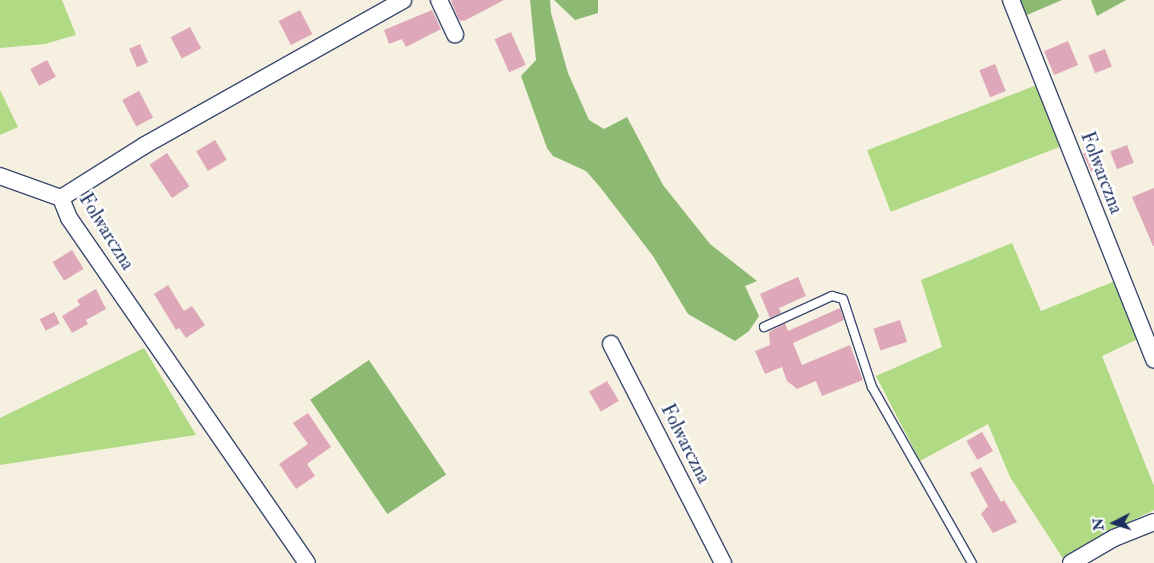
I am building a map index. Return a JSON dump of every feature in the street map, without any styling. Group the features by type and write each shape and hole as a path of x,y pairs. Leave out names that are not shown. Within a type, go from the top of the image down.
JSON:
{"street":[{"name":"Folwarczna","path":"307,563 70,218 61,198 164,134 403,0"},
{"path":"439,0 455,35"},
{"name":"Folwarczna","path":"1011,0 1154,360"},
{"path":"0,176 61,198"},
{"name":"Folwarczna","path":"611,344 723,563"},
{"path":"1071,563 1114,538 1154,522"}],"lane":[{"path":"764,327 832,296 843,299 872,387 972,563"}],"green space":[{"path":"0,0 62,0 76,35 45,44 0,48"},
{"path":"530,0 550,0 551,13 568,73 589,120 604,129 627,117 663,185 710,244 757,281 745,286 759,316 749,331 735,341 688,314 653,256 600,187 586,171 553,156 547,148 521,76 536,60"},
{"path":"554,0 598,0 598,13 575,20"},
{"path":"1013,0 1062,0 1020,18"},
{"path":"1091,0 1126,0 1097,16"},
{"path":"1037,85 1061,147 891,212 867,150"},
{"path":"0,90 18,127 0,135"},
{"path":"1012,243 1041,311 1115,281 1138,339 1102,356 1154,486 1154,510 1098,537 1064,560 1010,477 988,424 920,461 876,376 942,347 921,280"},
{"path":"144,348 196,435 0,465 0,418"},
{"path":"369,360 446,474 387,514 310,400"}],"building":[{"path":"504,0 464,21 459,20 451,1"},
{"path":"300,10 312,34 291,45 279,21"},
{"path":"432,10 441,29 406,47 402,39 389,44 384,30"},
{"path":"190,27 201,48 182,59 171,37"},
{"path":"511,32 526,65 509,72 495,39"},
{"path":"1068,41 1078,65 1054,75 1044,51"},
{"path":"140,44 148,62 137,67 129,49"},
{"path":"1105,49 1112,67 1095,73 1088,55"},
{"path":"47,60 56,77 39,86 30,69"},
{"path":"995,64 1006,91 990,97 979,70"},
{"path":"139,91 153,117 136,126 122,100"},
{"path":"215,140 227,160 208,171 196,151"},
{"path":"1127,145 1134,163 1117,169 1110,151"},
{"path":"1096,148 1104,166 1091,172 1083,154"},
{"path":"167,153 189,186 172,198 150,165"},
{"path":"1154,188 1154,246 1153,246 1132,197"},
{"path":"72,250 84,269 64,281 52,262"},
{"path":"798,277 806,296 779,308 781,313 770,318 760,294"},
{"path":"168,285 184,311 192,306 205,325 186,338 179,328 176,330 154,294"},
{"path":"96,289 106,309 86,320 88,324 72,333 62,316 80,305 77,300"},
{"path":"840,308 844,320 793,343 802,365 850,345 863,380 822,396 816,381 797,389 787,381 782,367 765,374 755,351 770,345 769,332 785,323 788,331"},
{"path":"54,312 60,324 46,331 40,319"},
{"path":"900,320 907,342 880,351 873,329"},
{"path":"607,381 619,401 601,412 589,392"},
{"path":"308,413 331,447 307,464 315,476 296,489 279,464 308,444 293,423"},
{"path":"982,432 993,451 977,460 966,441"},
{"path":"981,467 1001,502 1004,500 1017,522 993,533 981,514 988,506 970,473"}]}
